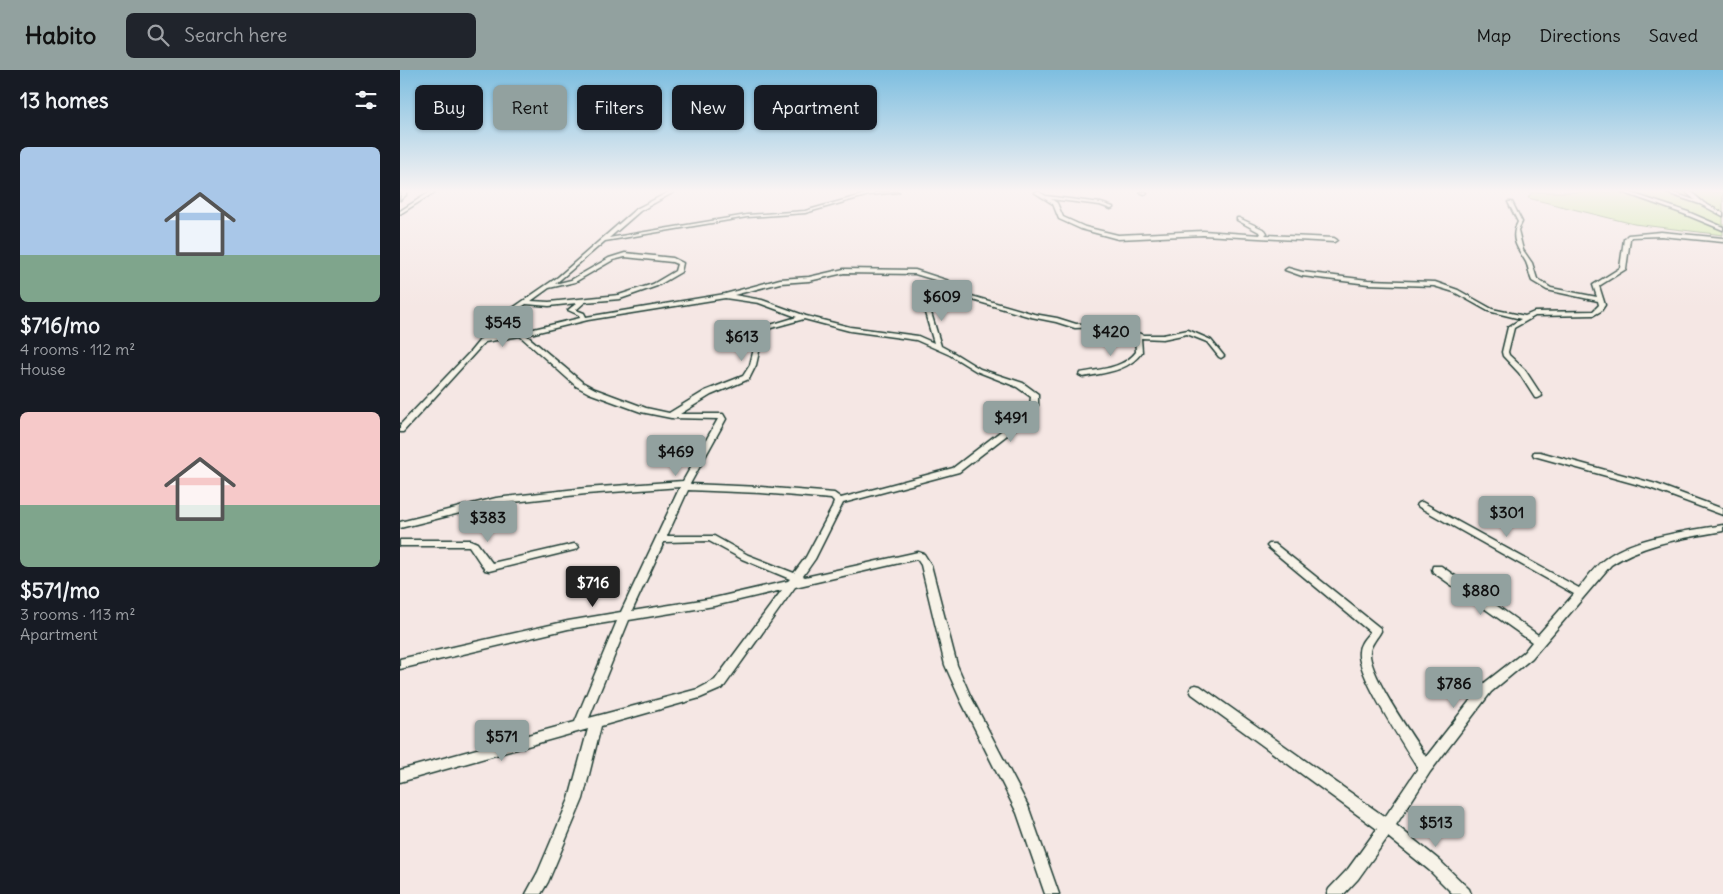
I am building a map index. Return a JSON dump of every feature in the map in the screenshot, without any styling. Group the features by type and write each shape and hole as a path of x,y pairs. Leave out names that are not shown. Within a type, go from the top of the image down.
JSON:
{"street":[{"path":"400,430 499,320 546,288 614,230"},
{"path":"603,240 660,230"},
{"path":"1091,230 1126,238 1198,232 1334,240"},
{"path":"1260,237 1264,233 1263,230"},
{"path":"1516,230 1520,250 1529,263 1534,280 1549,288 1601,300"},
{"path":"1538,396 1532,385 1505,352 1509,329 1526,318 1542,313 1594,313 1599,310 1602,306 1596,285 1623,269 1627,239 1630,236 1661,234 1723,240"},
{"path":"525,302 549,304 620,297 655,285 678,272 680,263 673,260 626,255 601,264 573,281 546,288"},
{"path":"1288,270 1302,274 1368,282 1435,284 1456,291 1490,310 1526,318"},
{"path":"482,340 521,334 584,319 725,296 780,282 809,279 848,271 915,272 947,282 953,291 959,294 1071,325 1101,325 1138,336 1163,337 1183,332 1194,333 1209,341 1221,356"},
{"path":"938,346 926,306 939,295 959,294"},
{"path":"725,296 769,303 804,317 850,329 912,336 938,346 978,370 1032,392 1036,400 1021,420 956,470 839,500"},
{"path":"584,319 582,313 571,310 576,305 588,300"},
{"path":"671,416 708,393 746,377 753,365 760,334 768,327 804,317"},
{"path":"521,334 585,387 639,408 671,416 720,416 722,419 685,486 625,615 579,727"},
{"path":"1083,375 1120,366 1134,359 1139,352 1138,336"},
{"path":"1537,454 1654,486 1723,512"},
{"path":"400,525 478,504 586,491 685,486 834,496 839,500"},
{"path":"400,776 700,694 719,684 798,581 837,508 839,500"},
{"path":"1422,505 1580,593"},
{"path":"1334,894 1353,874 1387,827 1425,768 1487,688 1528,655 1607,562 1619,554 1648,544 1723,528"},
{"path":"662,539 711,538 745,557 798,581"},
{"path":"400,543 470,543 474,545 490,567 493,568 574,547"},
{"path":"1272,546 1376,631 1367,642 1364,652 1366,666 1425,768"},
{"path":"400,664 551,628 714,602 798,581 918,555 921,556 926,565 938,605 951,665 965,697 1023,811 1052,894"},
{"path":"1437,569 1540,642"},
{"path":"1196,690 1387,827 1434,865 1464,894"},
{"path":"533,894 543,877 576,800 596,723"}],"green space":[{"path":"1686,230 1723,230 1723,235"}]}
